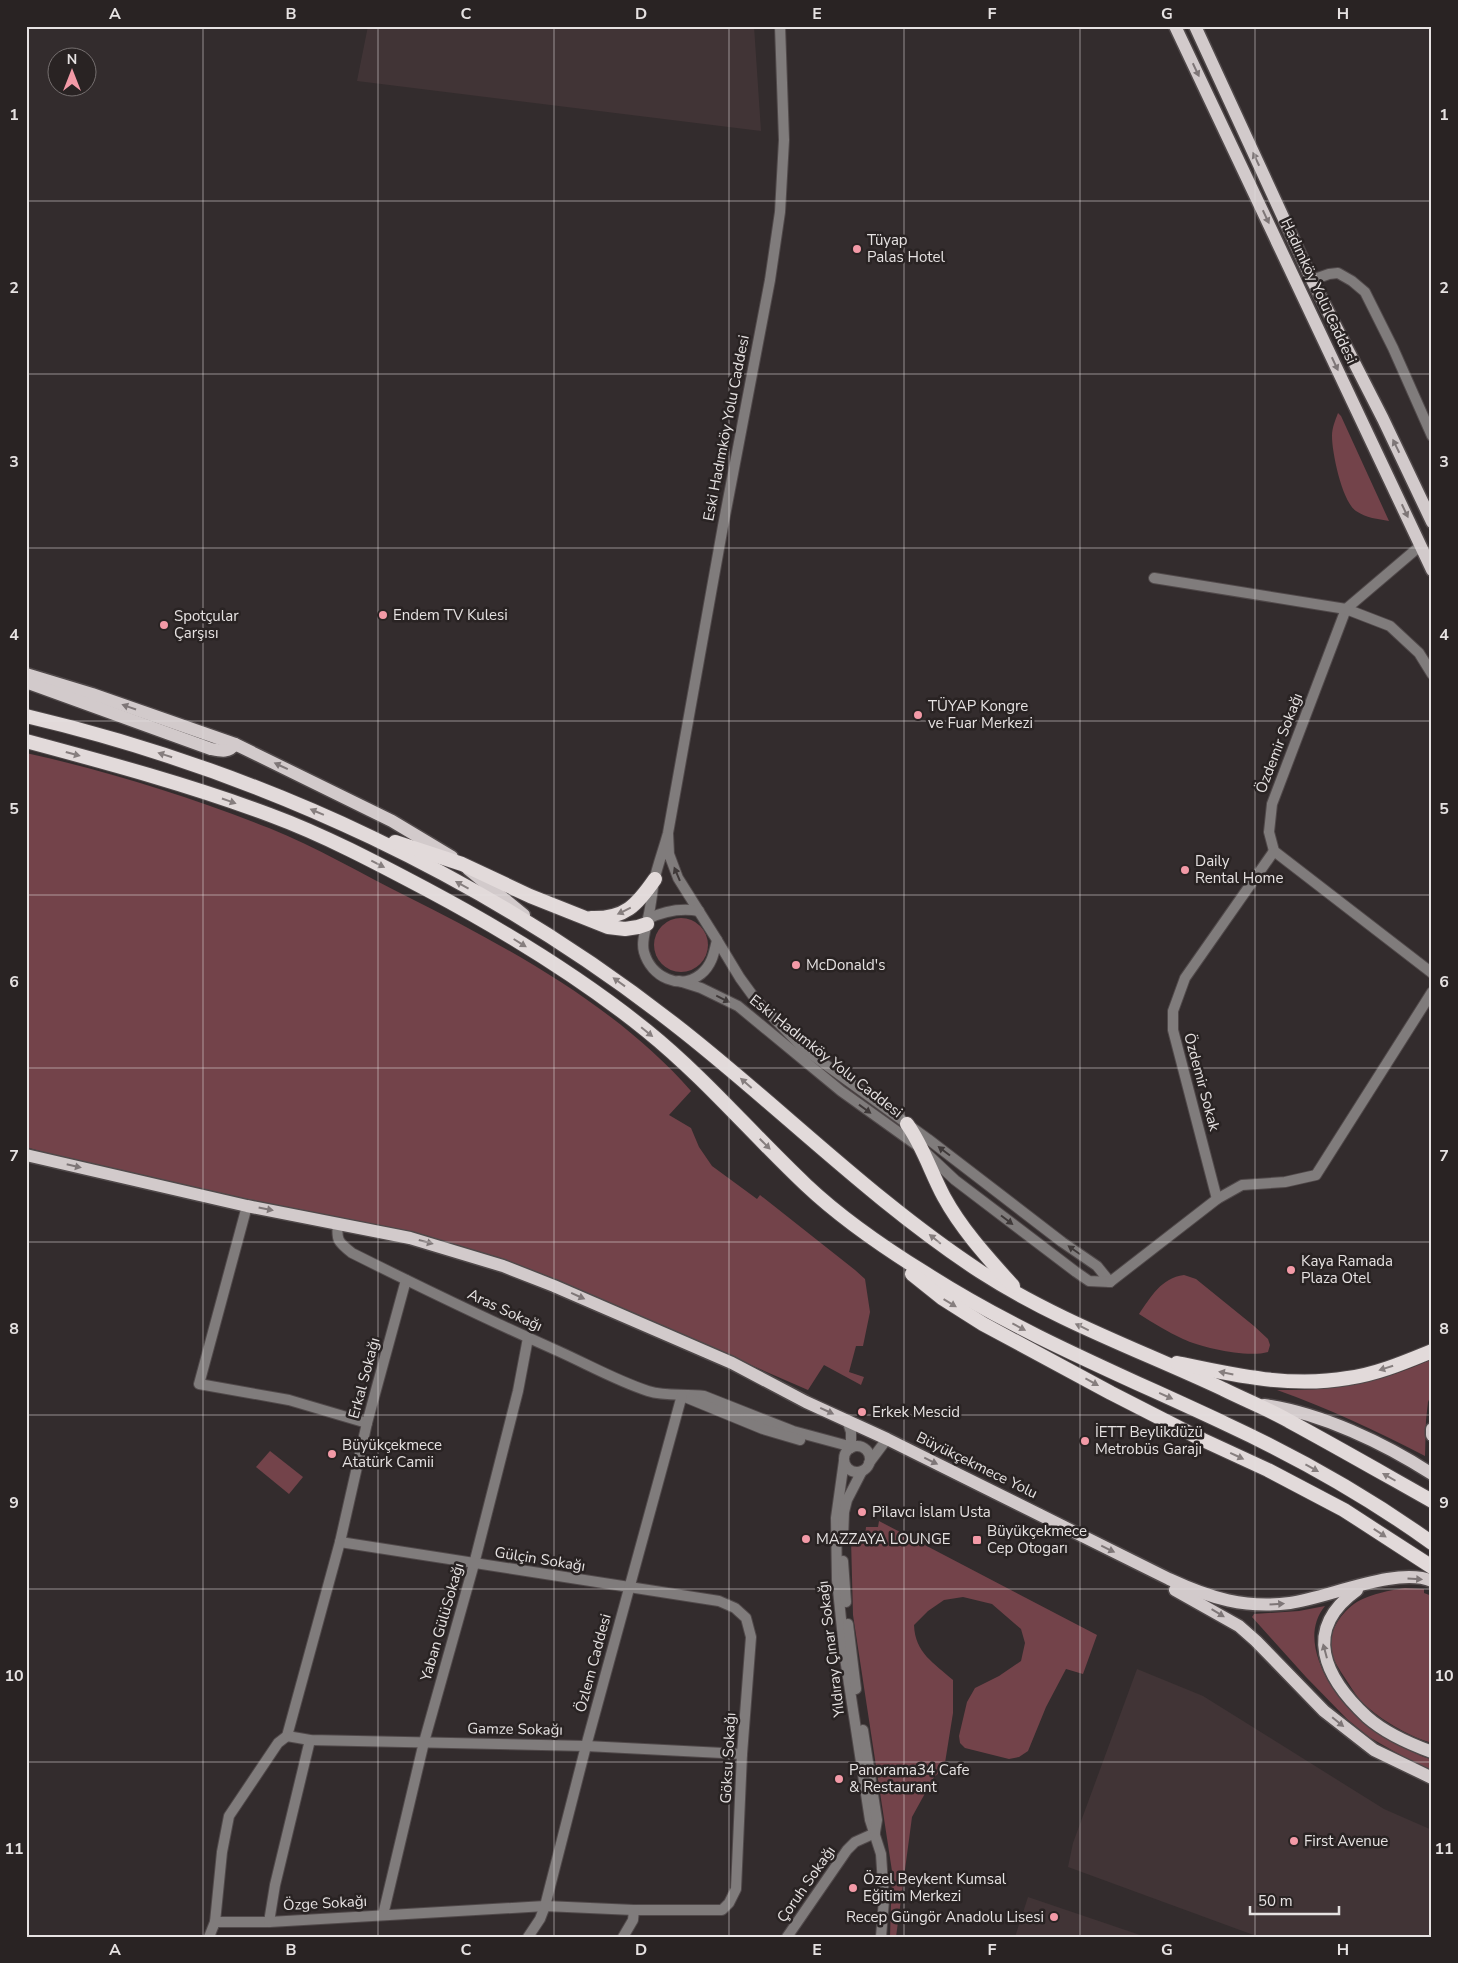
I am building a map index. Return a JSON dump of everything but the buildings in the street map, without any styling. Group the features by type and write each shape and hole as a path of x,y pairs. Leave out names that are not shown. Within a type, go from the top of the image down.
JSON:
{"highway":[{"path":"26,716 80,729 199,766 296,802 366,834 444,875 550,935 590,961 683,1031 851,1172 944,1247 985,1274 1020,1294 1142,1355 1220,1388 1288,1420 1432,1501"},
{"path":"26,741 148,774 272,816 359,854 499,930 585,985 646,1030 699,1076 806,1185 838,1212 887,1248 975,1304 1022,1329 1283,1452 1368,1501 1432,1543"},
{"path":"366,834 462,864 530,896 608,927 625,929 638,927 647,922"},
{"path":"580,916 601,918 621,914 640,900 655,879"},
{"path":"907,1124 922,1149 945,1197 967,1233 1020,1294"},
{"path":"887,1248 900,1264 942,1298 983,1324 1111,1393 1313,1493 1351,1515 1432,1568"},
{"path":"1142,1355 1279,1382 1318,1381 1373,1373 1432,1351"}],"main road":[{"name":"Hadımköy Yolu Caddesi","path":"1175,26 1432,570"},
{"name":"Hadımköy Yolu Caddesi","path":"1195,26 1312,280 1432,522"},
{"path":"26,674 92,694 235,744 392,821 462,864 488,887 550,935"},
{"path":"26,682 211,749 226,751 235,744"},
{"name":"Büyükçekmece Yolu","path":"26,1155 247,1206 410,1238 456,1250 511,1269 732,1364 806,1402 888,1439 1132,1561"},
{"path":"1252,1404 1296,1411 1329,1422 1363,1437 1432,1474"},
{"path":"1432,1429 1432,1435"},
{"path":"1132,1561 1204,1594 1230,1602 1262,1605 1292,1603 1411,1577 1432,1581"},
{"path":"1132,1561 1176,1591 1239,1626 1324,1711 1374,1750 1432,1778"},
{"path":"1363,1586 1338,1606 1326,1625 1323,1642 1332,1672 1340,1688 1368,1718 1387,1732 1432,1752"}],"street":[{"name":"Eski Hadımköy Yolu Caddesi","path":"780,26 784,140 780,212 770,280 716,564 668,833 655,879 643,939 644,952 649,965 669,980 701,988 738,1006 841,1091 922,1149 955,1180 1089,1281 1110,1282"},
{"path":"1312,280 1338,273 1352,281 1365,292 1393,348 1432,436"},
{"name":"Özdemir Sokağı","path":"1274,851 1269,832 1272,804 1346,608 1420,546"},
{"path":"1154,578 1346,608 1390,626 1419,653 1432,674"},
{"name":"Eski Hadımköy Yolu Caddesi","path":"668,833 669,854 678,878 740,978 768,1013 804,1049 997,1190 1062,1242 1096,1266 1110,1282"},
{"path":"1274,851 1432,973"},
{"name":"Özdemir Sokak","path":"1217,1199 1173,1030 1174,1011 1184,978 1274,851"},
{"path":"647,922 656,915 679,909 699,911"},
{"path":"678,981 692,980 703,973 714,956 717,940"},
{"path":"1110,1282 1217,1199 1242,1186 1285,1182 1316,1175 1432,992"},
{"path":"841,1091 848,1081"},
{"path":"978,1198 986,1197 997,1190"},
{"path":"247,1206 199,1384 289,1400 367,1423"},
{"name":"Aras Sokağı","path":"338,1223 336,1237 341,1245 352,1253 528,1338 648,1391 704,1396 793,1431 845,1445 847,1452"},
{"name":"Erkal Sokağı","path":"287,1736 340,1542 367,1423 406,1280"},
{"name":"Yaban GülüSokağı","path":"383,1915 424,1742 474,1564 518,1391 528,1338"},
{"name":"Özlem Caddesi","path":"528,1937 540,1919 545,1906 586,1746 682,1395"},
{"name":"Yıldıray Çınar Sokağı","path":"847,1420 851,1432 841,1480 836,1518 837,1580 845,1658 870,1820 881,1854 884,1900 881,1937"},
{"name":"Yıldıray Çınar Sokağı","path":"875,1833 877,1820 855,1682 843,1569 844,1512 847,1500 866,1467 888,1439"},
{"path":"864,1449 868,1454 866,1467 856,1472 850,1469 847,1452 864,1449"},
{"path":"841,1480 843,1485 854,1490"},
{"name":"Gülçin Sokağı","path":"340,1542 719,1601 735,1608"},
{"name":"Göksu Sokağı","path":"722,1910 729,1903 736,1888 742,1754 751,1637 746,1618 735,1608"},
{"path":"210,1937 216,1922 222,1852 229,1816 278,1743 287,1736"},
{"name":"Gamze Sokağı","path":"287,1736 310,1740 586,1746 742,1754"},
{"path":"269,1922 275,1885 310,1740"},
{"name":"Çoruh Sokağı","path":"787,1937 847,1850 855,1842 875,1833"},
{"name":"Özge Sokağı","path":"216,1922 269,1922 545,1906 634,1910 722,1910"},
{"path":"623,1937 633,1920 634,1910"}],"shaded area":[{"path":"368,26 754,26 761,131 357,81"},
{"path":"1338,413 1389,521 1372,518 1356,511 1346,497 1332,444 1334,424"},
{"path":"26,753 149,786 287,835 484,936 595,1005 662,1060 691,1091 669,1115 691,1128 699,1147 712,1166 757,1199 760,1195 865,1279 870,1312 863,1346 856,1346 849,1372 864,1377 861,1385 824,1365 808,1390 539,1273 464,1247 383,1226 226,1195 26,1147"},
{"path":"676,918 686,918 696,922 704,930 708,945 704,960 696,968 686,972 676,972 666,968 658,960 654,950 654,940 658,930 666,922"},
{"path":"1184,1275 1196,1279 1254,1326 1268,1339 1270,1345 1268,1352 1259,1354 1237,1353 1201,1346 1177,1336 1139,1314 1157,1289 1169,1280"},
{"path":"1432,1359 1432,1393 1428,1402 1426,1420 1425,1456 1352,1420 1277,1390 1318,1389 1356,1384 1394,1374"},
{"path":"270,1451 303,1477 289,1494 256,1467"},
{"path":"879,1521 1097,1635 1083,1674 1066,1669 1046,1707 1028,1751 1019,1757 1009,1759 965,1748 960,1743 959,1736 967,1702 975,1688 999,1676 1021,1661 1025,1643 1021,1629 992,1604 963,1597 944,1600 928,1611 914,1625 915,1635 922,1650 933,1663 953,1680 953,1713 944,1769 934,1777 912,1817 896,1937 890,1937 892,1871 853,1615 851,1539 865,1538 866,1527 878,1527"},
{"path":"1405,1588 1424,1589 1424,1593 1432,1596 1432,1743 1395,1727 1363,1703 1341,1672 1330,1648 1335,1626 1349,1608 1368,1597"},
{"path":"1325,1606 1316,1625 1314,1639 1319,1661 1334,1690 1344,1703 1368,1725 1396,1743 1421,1756 1432,1759 1432,1771 1369,1737 1347,1719 1252,1617 1254,1614 1299,1611"},
{"path":"1137,1669 1203,1696 1384,1809 1432,1830 1432,1937 1259,1937 1068,1867 1073,1843"},
{"name":"Recep Güngör Anadolu Lisesi","path":"1028,1897 1146,1937 1015,1937"}],"place":[{"name":"Tüyap Palas Hotel","path":"857,249"},
{"name":"Endem TV Kulesi","path":"383,615"},
{"name":"Spotçular Çarşısı","path":"164,625"},
{"name":"TÜYAP Kongre ve Fuar Merkezi","path":"918,715"},
{"name":"Daily Rental Home","path":"1185,870"},
{"name":"McDonald's","path":"796,965"},
{"name":"Kaya Ramada Plaza Otel","path":"1291,1270"},
{"name":"Erkek Mescid","path":"862,1412"},
{"name":"İETT Beylikdüzü Metrobüs Garajı","path":"1085,1441"},
{"name":"Büyükçekmece Atatürk Camii","path":"332,1454"},
{"name":"Pilavcı İslam Usta","path":"862,1512"},
{"name":"MAZZAYA LOUNGE","path":"806,1539"},
{"name":"Büyükçekmece Cep Otogarı","path":"977,1540"},
{"name":"Panorama34 Cafe & Restaurant","path":"839,1779"},
{"name":"First Avenue","path":"1294,1841"},
{"name":"Özel Beykent Kumsal Eğitim Merkezi","path":"853,1888"},
{"name":"Recep Güngör Anadolu Lisesi","path":"1054,1917"}]}
